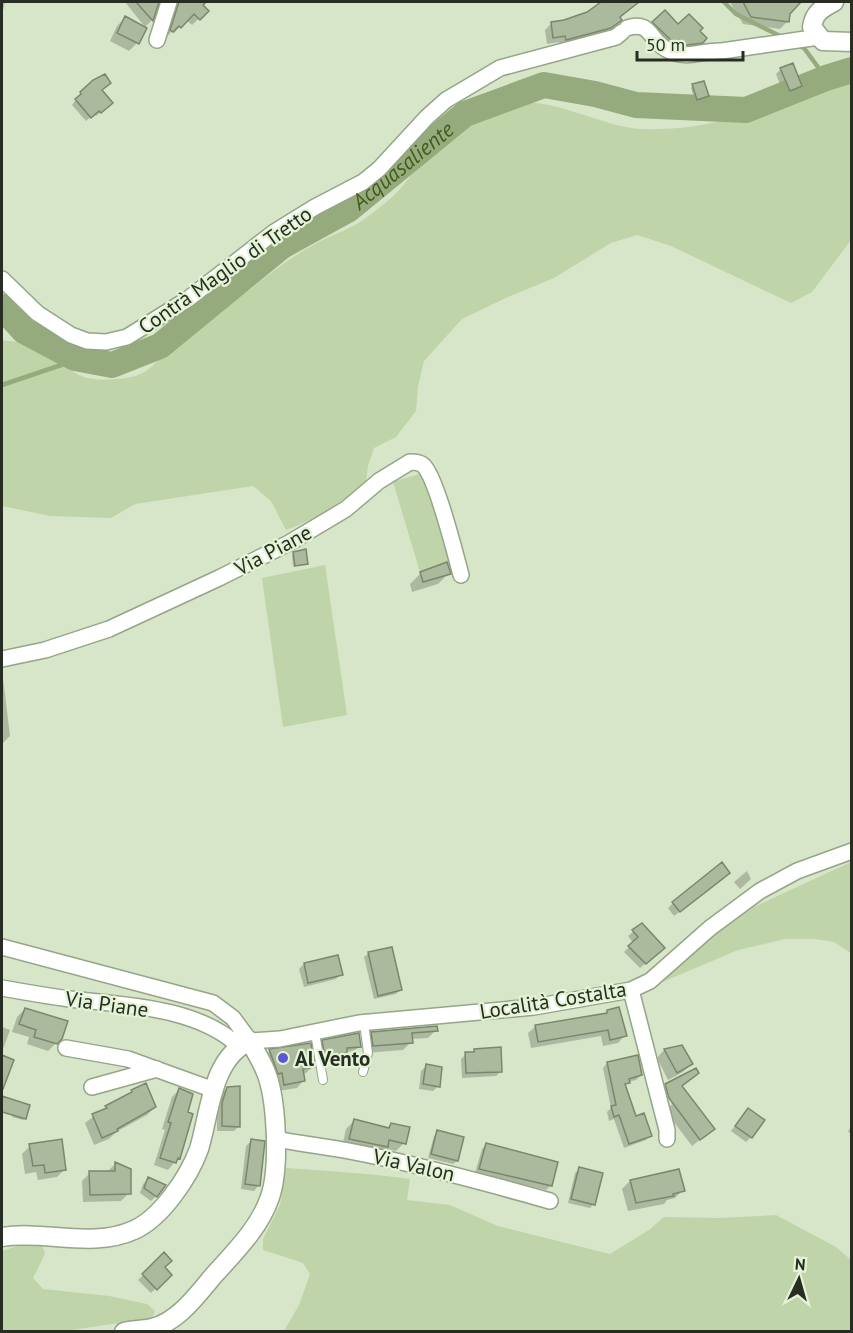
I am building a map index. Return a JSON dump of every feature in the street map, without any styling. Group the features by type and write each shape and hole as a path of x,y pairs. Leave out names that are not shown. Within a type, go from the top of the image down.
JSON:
{"street":[{"path":"157,39 169,2"},
{"path":"834,2 821,9 813,18 811,38 823,41 852,42"},
{"name":"Contrà Maglio di Tretto","path":"2,279 37,313 71,335 87,341 106,342 128,337 188,299 295,218 363,182 379,169 446,100 500,68 616,37 624,30 637,25 645,28 664,49 692,57 708,51 811,38"},
{"name":"Via Piane","path":"2,659 45,650 109,629 219,578 289,543 346,509 379,481 410,462 423,465 436,491 461,575"},
{"name":"Località Costalta","path":"245,1044 364,1023 534,1007 631,990 650,981 710,928 760,891 797,871 852,851"},
{"name":"Via Piane","path":"2,947 213,1003 232,1018 245,1044 266,1071 277,1115 275,1180 262,1215 242,1245 185,1308 154,1328 124,1332"},
{"name":"Via Piane","path":"2,988 157,1010 197,1021 245,1044"},
{"path":"631,990 668,1139"},
{"path":"2,1238 34,1234 95,1239 134,1230 151,1220 164,1207 190,1168 198,1152 219,1076 229,1058 245,1044"},
{"path":"66,1048 128,1059 214,1090"},
{"path":"92,1087 157,1070"},
{"name":"Via Valon","path":"276,1139 406,1163 550,1201"}],"lane":[{"path":"363,1072 368,1053 364,1023"},
{"path":"315,1033 323,1080"}],"green space":[{"path":"851,74 851,240 812,292 791,303 671,246 637,235 611,243 554,278 462,319 424,361 418,386 416,411 396,437 374,448 366,482 328,510 297,526 286,530 271,501 253,486 135,504 111,518 50,516 2,506 2,340 37,345 74,372 88,378 105,380 136,376 149,369 173,346 293,257 355,225 371,214 396,193 423,158 442,139 490,111 517,103 535,103 625,127 671,129 725,120 750,113"},
{"path":"425,472 458,572 423,582 393,482"},
{"path":"325,565 347,715 283,727 262,578"},
{"path":"851,862 851,953 834,942 815,939 785,939 738,950 660,983 691,949 754,907"},
{"path":"286,1168 410,1179 407,1200 450,1205 498,1226 610,1254 649,1230 664,1217 720,1218 776,1215 836,1247 851,1260 851,1331 284,1331 299,1305 310,1274 303,1263 263,1250 263,1239 280,1205"},
{"path":"27,1243 42,1244 45,1254 33,1278 43,1289 109,1296 147,1304 155,1311 152,1318 65,1331 2,1332 2,1251"}],"building":[{"path":"136,2 159,2 153,21"},
{"path":"179,2 206,2 203,5 209,11 200,20 194,14 181,28 179,26 173,32 170,30"},
{"path":"601,2 639,2 620,17 622,20 611,28 566,40 565,36 553,38 551,22 587,12"},
{"path":"743,2 801,2 790,14 789,22 751,17"},
{"path":"665,10 678,24 689,14 703,28 700,31 707,38 703,43 687,45 671,40 652,22"},
{"path":"125,16 147,28 139,44 117,33"},
{"path":"793,63 802,86 790,91 780,68"},
{"path":"105,74 111,83 102,90 113,103 91,118 75,99 93,80"},
{"path":"704,81 709,96 697,100 692,84"},
{"path":"306,549 308,564 295,566 293,552"},
{"path":"447,562 451,574 423,582 420,572"},
{"path":"722,862 730,873 680,912 672,902"},
{"path":"642,923 665,948 646,964 628,946 638,937 632,930"},
{"path":"392,947 402,990 378,996 368,952"},
{"path":"338,955 343,975 308,983 304,963"},
{"path":"619,1007 627,1036 610,1040 608,1030 538,1042 535,1025 607,1013 607,1010"},
{"path":"25,1008 68,1021 62,1039 57,1044 34,1037 36,1030 19,1024"},
{"path":"437,1026 438,1031 412,1033 413,1043 373,1046 371,1032"},
{"path":"359,1033 361,1047 347,1048 347,1053 326,1055 325,1058 322,1040"},
{"path":"311,1043 315,1067 303,1069 305,1081 284,1085 282,1073 278,1074 269,1049"},
{"path":"682,1045 693,1064 677,1073 664,1049"},
{"path":"501,1047 502,1072 466,1073 465,1052"},
{"path":"2,1055 14,1060 3,1089 2,1089"},
{"path":"638,1055 642,1075 629,1079 630,1083 625,1084 636,1116 644,1113 652,1136 629,1144 619,1115 614,1117 611,1106 616,1105 607,1062"},
{"path":"426,1064 442,1067 440,1087 423,1084"},
{"path":"696,1068 699,1073 682,1086 715,1129 700,1140 669,1098 665,1084"},
{"path":"146,1083 156,1107 117,1129 118,1131 102,1138 92,1114 107,1108 105,1106"},
{"path":"240,1086 240,1127 222,1126 222,1103 227,1087"},
{"path":"179,1088 193,1094 188,1112 193,1114 180,1159 178,1158 176,1163 160,1158"},
{"path":"2,1096 30,1105 26,1119 2,1112"},
{"path":"748,1108 765,1120 752,1138 735,1126"},
{"path":"354,1119 389,1128 391,1123 410,1127 406,1144 389,1140 388,1147 349,1139"},
{"path":"437,1130 464,1137 458,1161 431,1154"},
{"path":"62,1139 66,1170 45,1173 44,1165 33,1166 29,1144"},
{"path":"251,1139 265,1141 260,1186 245,1184"},
{"path":"486,1143 558,1162 552,1186 479,1169"},
{"path":"115,1162 131,1169 131,1194 90,1195 89,1171 115,1171"},
{"path":"579,1167 603,1173 595,1205 571,1199"},
{"path":"679,1169 685,1191 673,1194 674,1196 636,1203 630,1180"},
{"path":"148,1177 166,1185 157,1197 144,1188"},
{"path":"164,1252 172,1261 165,1267 172,1275 157,1290 142,1274"}],"waterway":[{"path":"724,2 736,14 782,37"},
{"path":"798,45 804,48 826,78"},
{"name":"Acquasaliente","path":"2,307 24,331 75,358 112,365 160,346 282,246 349,209 465,114 544,85 595,94 636,105 746,110 852,70"},
{"path":"2,385 79,359"}],"place":[{"name":"Al Vento","path":"283,1058"}]}
